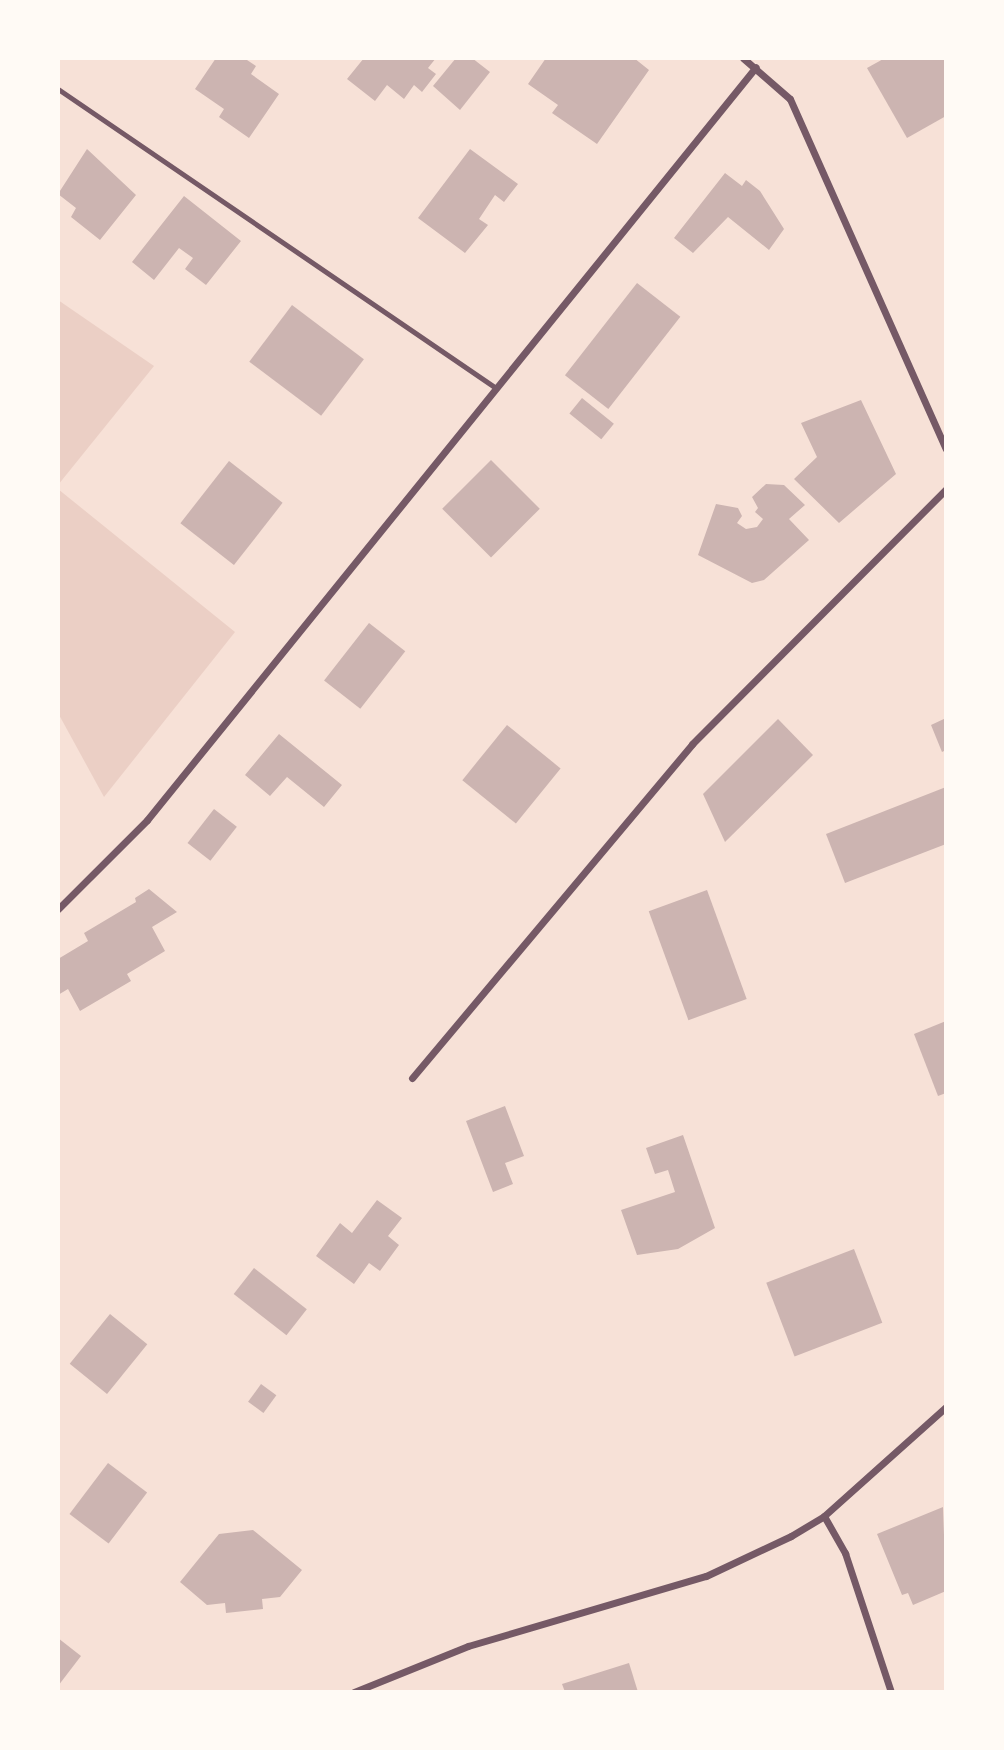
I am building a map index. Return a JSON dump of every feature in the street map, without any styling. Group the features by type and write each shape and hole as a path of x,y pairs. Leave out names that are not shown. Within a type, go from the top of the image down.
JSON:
{"street":[{"path":"743,58 790,99 946,449"},
{"path":"58,909 147,820 756,67"},
{"path":"412,1078 692,744 757,674 946,489"},
{"path":"354,1692 468,1646 706,1576 824,1517 946,1407"},
{"path":"824,1517 845,1553 891,1692"}],"lane":[{"path":"58,89 496,388"}],"shaded area":[{"path":"58,300 154,366 58,485"},
{"path":"58,489 235,632 104,797 58,713"}],"building":[{"path":"216,58 244,58 256,66 251,74 279,94 249,138 219,117 224,109 195,89"},
{"path":"364,58 436,58 428,68 436,74 422,92 414,85 404,99 387,85 375,101 347,79"},
{"path":"456,58 472,58 490,72 460,110 433,86"},
{"path":"546,58 634,58 649,70 597,144 552,113 558,105 528,84"},
{"path":"885,58 946,58 946,116 907,138 867,68"},
{"path":"87,149 136,195 100,240 71,217 76,208 58,194"},
{"path":"470,149 518,184 504,202 495,195 479,219 488,225 465,253 418,218"},
{"path":"725,173 742,186 746,180 760,191 784,229 769,250 728,217 693,253 674,238"},
{"path":"184,196 241,241 206,285 185,269 193,258 179,248 154,280 132,262"},
{"path":"637,283 680,317 608,409 565,375"},
{"path":"292,305 364,359 321,416 249,362"},
{"path":"582,398 614,424 601,439 569,414"},
{"path":"861,400 896,474 839,523 794,479 817,457 801,423"},
{"path":"491,460 540,509 491,558 442,509"},
{"path":"229,461 283,503 234,565 180,523"},
{"path":"766,484 784,485 805,505 789,519 809,540 764,580 752,583 698,555 716,504 738,508 742,516 737,523 746,529 757,527 763,519 755,512 758,508 752,497"},
{"path":"369,623 405,651 360,709 324,681"},
{"path":"946,718 946,750 942,752 931,725"},
{"path":"778,719 813,755 725,842 703,794"},
{"path":"507,725 561,768 516,824 462,780"},
{"path":"279,734 342,785 324,807 287,777 270,796 245,775"},
{"path":"946,787 946,844 845,883 826,834"},
{"path":"214,809 237,827 210,861 188,843"},
{"path":"149,889 177,912 152,927 165,951 127,974 131,981 80,1011 68,989 58,995 58,959 88,941 84,933 136,902 135,898"},
{"path":"707,890 747,999 688,1020 649,911"},
{"path":"946,1021 946,1093 938,1096 914,1034"},
{"path":"505,1106 524,1156 505,1163 513,1184 493,1192 466,1121"},
{"path":"683,1135 715,1228 678,1249 637,1255 621,1210 675,1192 668,1170 655,1174 646,1148"},
{"path":"377,1200 402,1218 388,1236 399,1245 380,1271 369,1263 354,1284 316,1256 340,1223 352,1233"},
{"path":"854,1249 882,1323 795,1356 766,1283"},
{"path":"254,1268 307,1309 286,1335 234,1294"},
{"path":"110,1314 147,1344 107,1394 70,1364"},
{"path":"261,1384 276,1395 263,1413 248,1402"},
{"path":"108,1463 147,1492 109,1544 69,1514"},
{"path":"943,1507 946,1591 913,1605 908,1593 902,1595 877,1534"},
{"path":"253,1530 302,1570 280,1597 262,1599 263,1609 226,1613 225,1603 207,1605 180,1582 219,1534"},
{"path":"58,1638 81,1656 58,1686"},
{"path":"629,1663 638,1692 565,1692 562,1684"}]}
